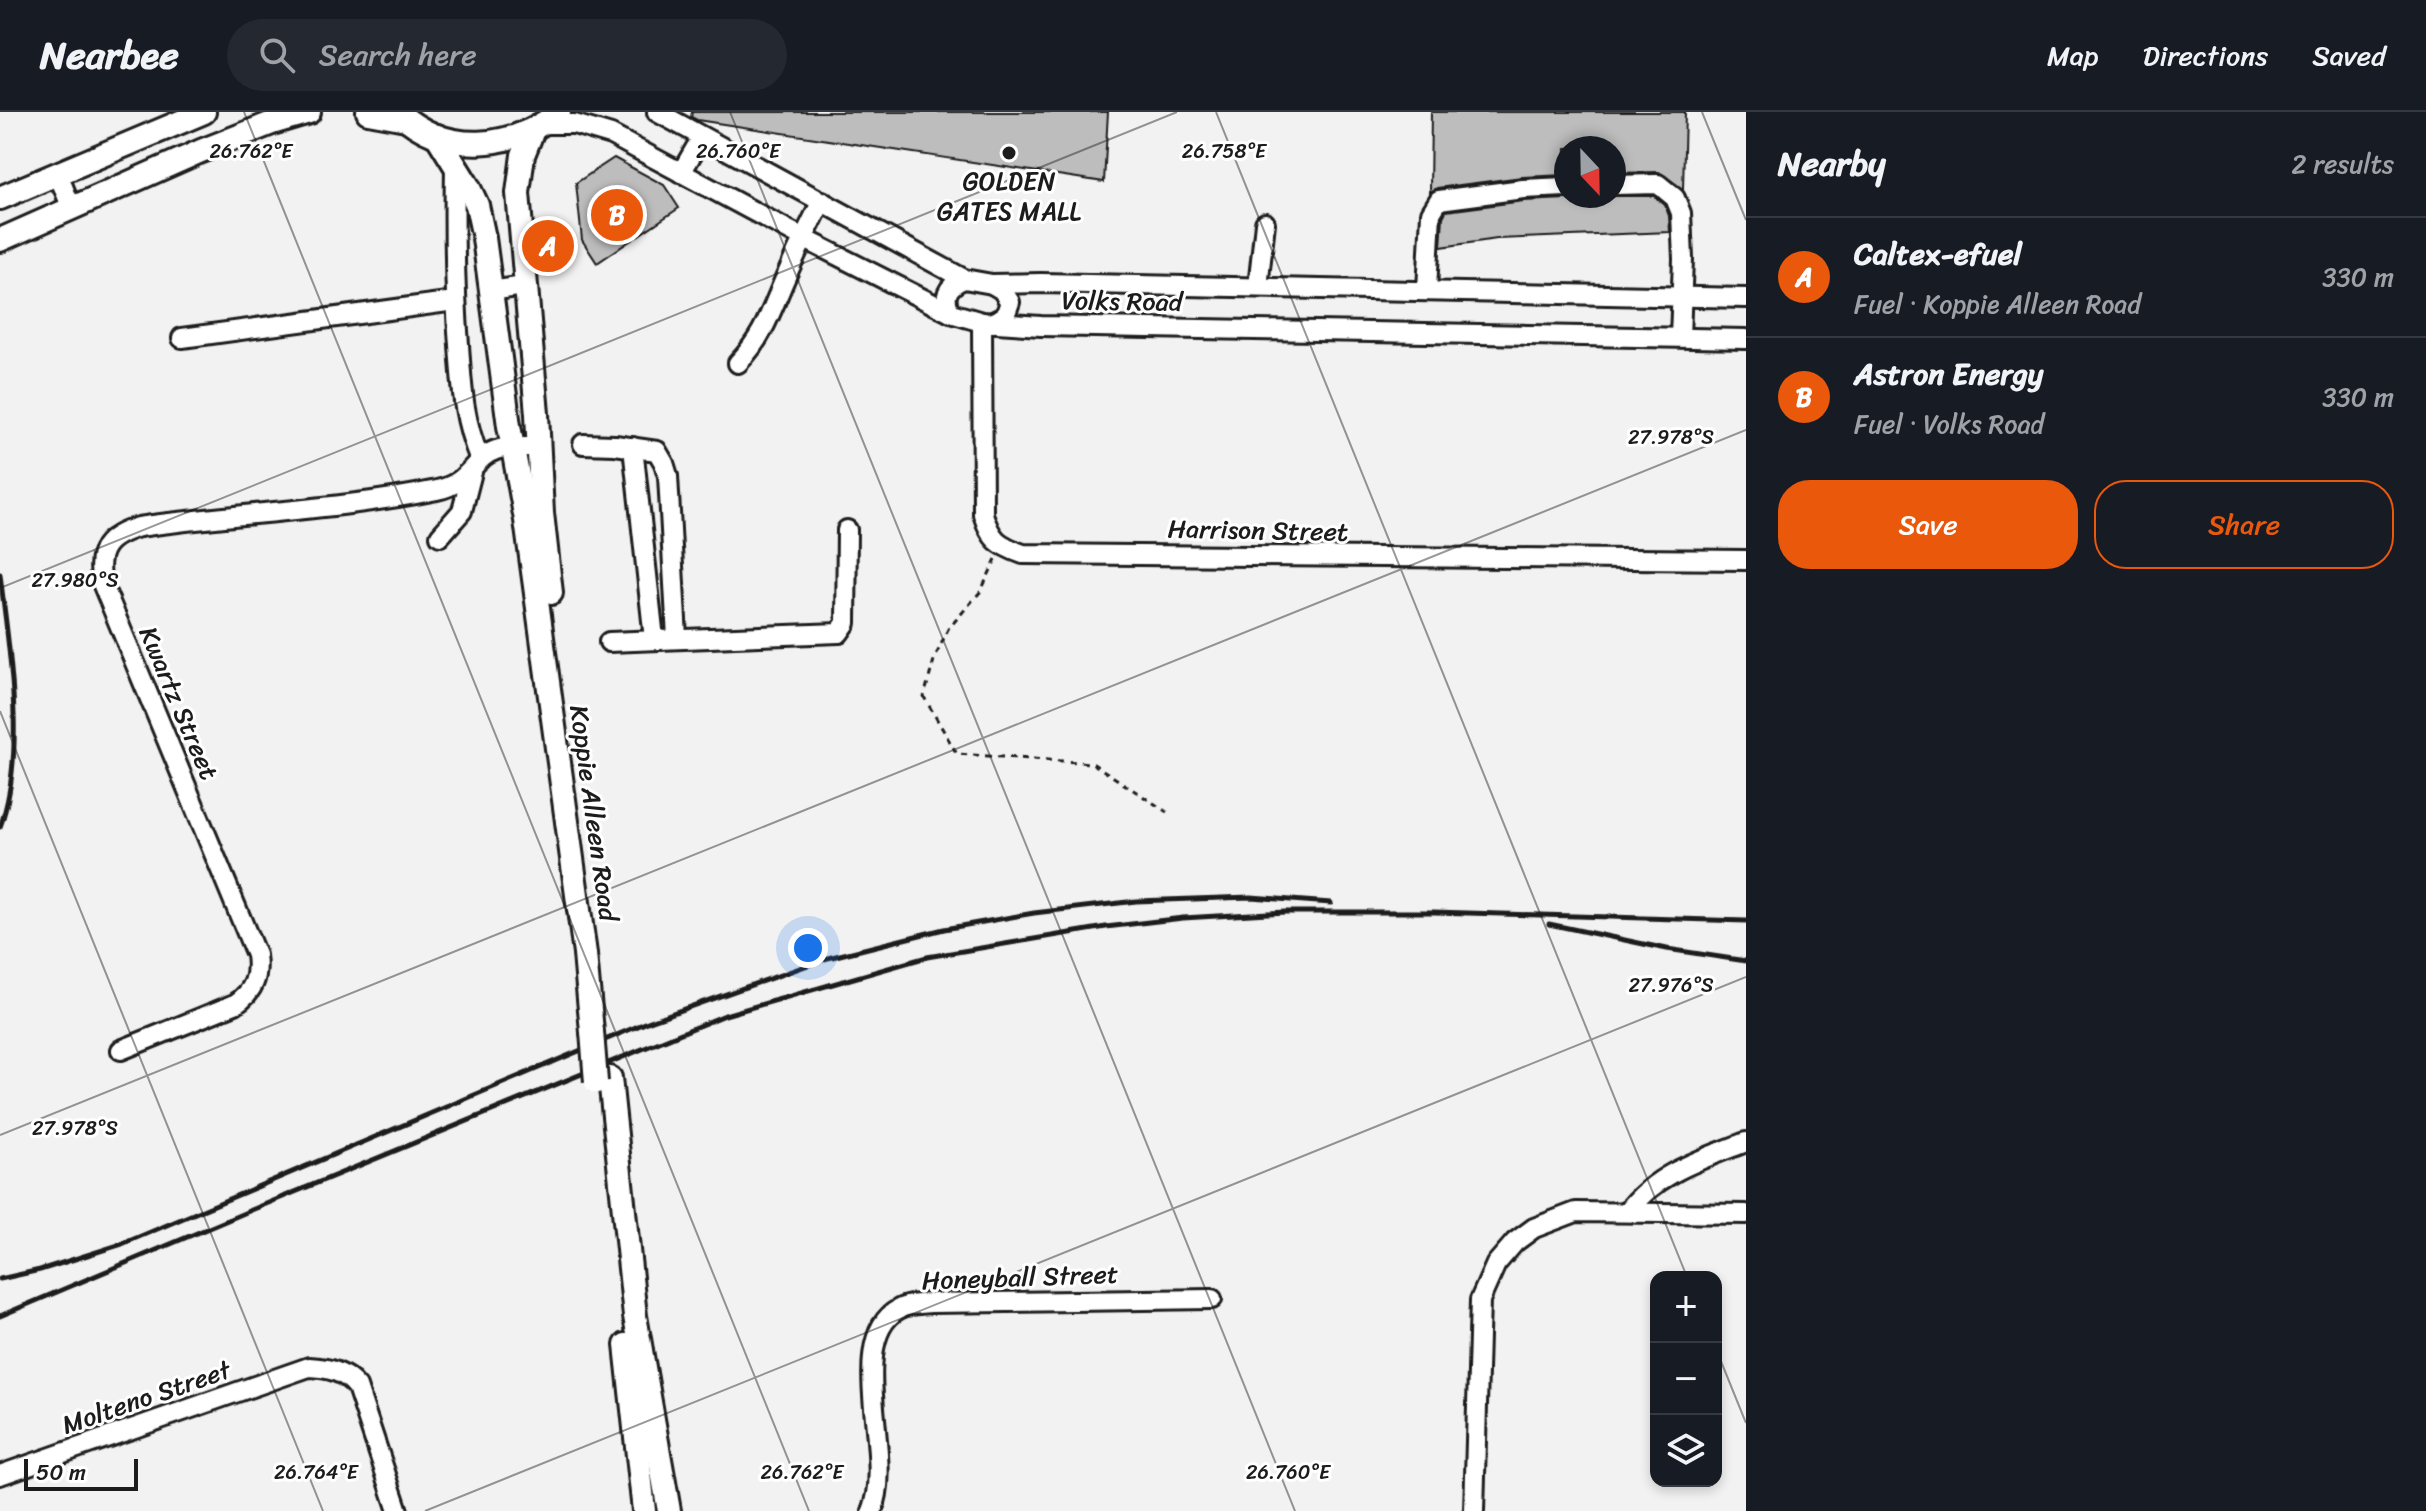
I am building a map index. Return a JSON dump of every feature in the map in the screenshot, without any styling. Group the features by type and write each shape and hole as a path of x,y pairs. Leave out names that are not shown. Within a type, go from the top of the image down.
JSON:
{"main road":[{"path":"0,198 204,112"},
{"path":"0,240 201,151 309,112"},
{"path":"368,112 402,115 437,136 469,143 502,141 545,122"},
{"name":"Koppie Alleen Road","path":"545,122 523,155 518,193 542,513 599,1030 644,1511"},
{"name":"Koppie Alleen Road","path":"437,136 477,205 484,238 585,954 599,1030"},
{"name":"Koppie Alleen Road","path":"603,1080 635,1316 669,1511"}],"street":[{"name":"Volks Road","path":"657,112 964,279 992,284 1746,298"},
{"name":"Volks Road","path":"545,122 574,124 611,135 951,313 986,323 1746,339"},
{"path":"681,173 702,137"},
{"path":"440,536 462,511 476,466 467,428 455,301 455,164"},
{"path":"58,174 72,209"},
{"path":"1626,185 1658,184 1675,198 1681,213 1680,337"},
{"path":"1427,290 1431,213 1439,200 1554,188"},
{"path":"738,363 754,346 768,322 822,201"},
{"path":"1258,287 1265,223"},
{"path":"951,313 946,301 948,292 951,286 964,279"},
{"path":"992,284 1002,290 1010,302 1005,316 986,323 983,514 988,532 1002,547"},
{"path":"490,291 525,286"},
{"path":"182,338 455,301"},
{"path":"583,444 657,451 664,463 668,476 677,638"},
{"name":"Kwartz Street","path":"121,1050 235,1004 251,991 258,975 258,966 102,583 99,569 104,548 119,532 139,527 440,490 458,484 494,450 539,447"},
{"path":"633,447 654,639"},
{"path":"609,642 839,633 846,623 847,530"},
{"name":"Harrison Street","path":"1002,547 1023,554 1746,560"},
{"path":"1627,1212 1638,1197 1663,1178 1746,1142"},
{"path":"1474,1511 1480,1300 1496,1264 1515,1242 1534,1228 1576,1212 1746,1214"},
{"name":"Honeyball Street","path":"872,1511 881,1483 872,1381 875,1343 882,1325 900,1308 930,1303 1212,1299"},
{"name":"Molteno Street","path":"0,1475 309,1367 342,1373 357,1387 398,1511"}],"path":[{"path":"1002,547 981,591 948,629 934,660 924,697 957,754 1092,763 1167,812"}],"building":[{"name":"GOLDEN GATES MALL","path":"692,112 1108,112 1104,182 697,120 691,117"},
{"path":"1431,112 1685,112 1683,189 1659,172 1626,173 1626,136 1554,136 1554,176 1437,188 1430,192"},
{"path":"614,158 664,185 679,208 597,263 582,240 576,183"},
{"path":"1626,196 1654,196 1665,205 1670,232 1497,239 1441,247 1446,211 1554,200 1554,208 1626,208"}],"railway":[{"path":"0,574 14,701 13,767 0,827"},
{"path":"0,1279 122,1244 650,1021 828,958 944,929 1034,913 1136,901 1251,897 1331,903"},
{"path":"0,1316 725,1015 927,957 1106,927 1183,918 1285,912 1434,912 1746,921"},
{"path":"1549,924 1667,949 1746,961"}],"place":[{"name":"GOLDEN GATES MALL","path":"1009,153"},
{"name":"Astron Energy","path":"617,215"},
{"name":"Caltex-efuel","path":"548,246"}]}
